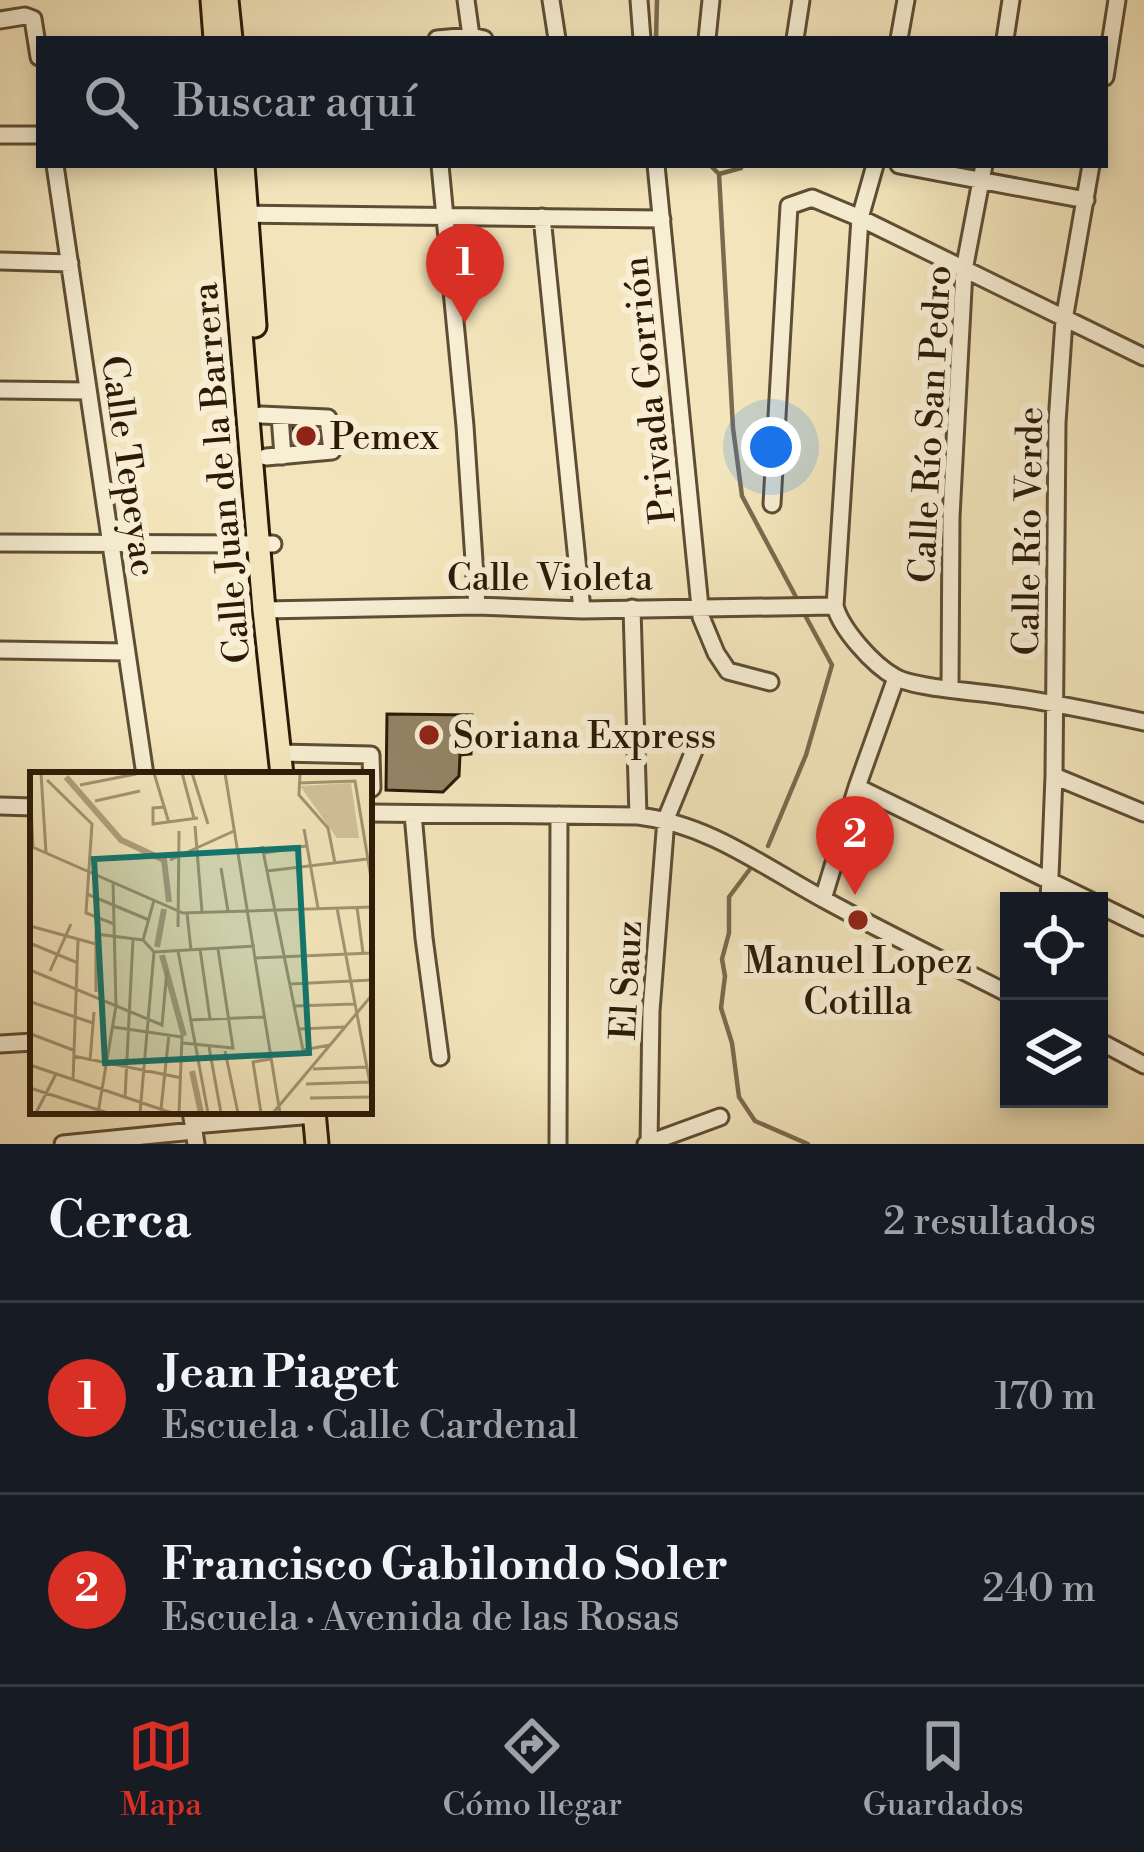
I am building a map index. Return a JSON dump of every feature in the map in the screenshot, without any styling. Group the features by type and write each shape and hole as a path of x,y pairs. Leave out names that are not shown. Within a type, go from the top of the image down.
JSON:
{"main road":[{"path":"212,0 215,36"},
{"path":"227,0 231,36"},
{"name":"Calle Juan de la Barrera","path":"227,168 239,214 271,416 266,449"},
{"name":"Calle Juan de la Barrera","path":"243,168 239,214 266,449 266,544 288,764"},
{"path":"317,1144 318,1114"},
{"path":"319,1114 329,1144"}],"street":[{"path":"466,0 478,36"},
{"path":"551,0 556,36"},
{"path":"639,0 642,36"},
{"path":"707,36 711,0"},
{"path":"795,36 801,0"},
{"path":"899,36 906,0"},
{"path":"1005,36 1011,0"},
{"path":"1108,58 1117,0"},
{"path":"0,20 33,19 36,38"},
{"path":"0,135 36,135"},
{"name":"Calle Tepeyac","path":"55,168 145,772"},
{"path":"440,168 477,606"},
{"name":"Privada Gorrión","path":"656,168 700,608 716,653 728,670 770,682"},
{"path":"874,168 860,218 835,606 843,627 896,678 1144,722"},
{"path":"935,168 983,172 1086,200"},
{"name":"Calle Río Verde","path":"1049,892 1058,423 1064,320 1091,168"},
{"name":"Calle Río San Pedro","path":"950,688 951,517 964,270 983,172"},
{"path":"772,503 789,206 812,198 860,218 1144,357"},
{"path":"239,214 662,219"},
{"path":"542,217 582,610"},
{"path":"0,261 70,262"},
{"path":"0,390 88,391"},
{"path":"266,449 332,451 328,418 271,416"},
{"path":"0,543 266,544"},
{"name":"Calle Violeta","path":"271,610 835,606"},
{"path":"632,608 638,816"},
{"path":"0,650 127,652"},
{"path":"824,899 896,678"},
{"name":"El Sauz","path":"648,1144 651,1011 666,819 698,741"},
{"path":"288,764 371,755 370,772"},
{"path":"1054,776 1144,813"},
{"path":"857,787 1072,892"},
{"path":"0,806 30,807"},
{"path":"372,813 666,819 706,833 1000,989"},
{"path":"413,814 440,1057"},
{"path":"558,1144 559,815"},
{"path":"1108,909 1144,927"},
{"path":"0,1044 30,1042"},
{"path":"1108,1046 1144,1065"},
{"path":"63,1144 302,1114"},
{"path":"648,1144 720,1117"}],"building":[{"path":"293,428 317,430 319,440 294,442"},
{"name":"Soriana Express","path":"387,714 472,715 471,754 460,755 459,776 443,792 386,790"}],"waterway":[{"path":"656,36 657,0"},
{"path":"713,168 719,174 733,428 742,496 796,597"},
{"path":"719,174 741,168"},
{"path":"768,846 806,755 832,665 806,617"},
{"path":"750,869 729,897 729,933 722,959 721,1008 732,1043 739,1097 755,1121 808,1144"}],"place":[{"name":"Jean Piaget","path":"465,323"},
{"name":"Pemex","path":"306,436"},
{"name":"Soriana Express","path":"429,735"},
{"name":"Francisco Gabilondo Soler","path":"855,895"},
{"name":"Manuel Lopez Cotilla","path":"858,920"}]}
